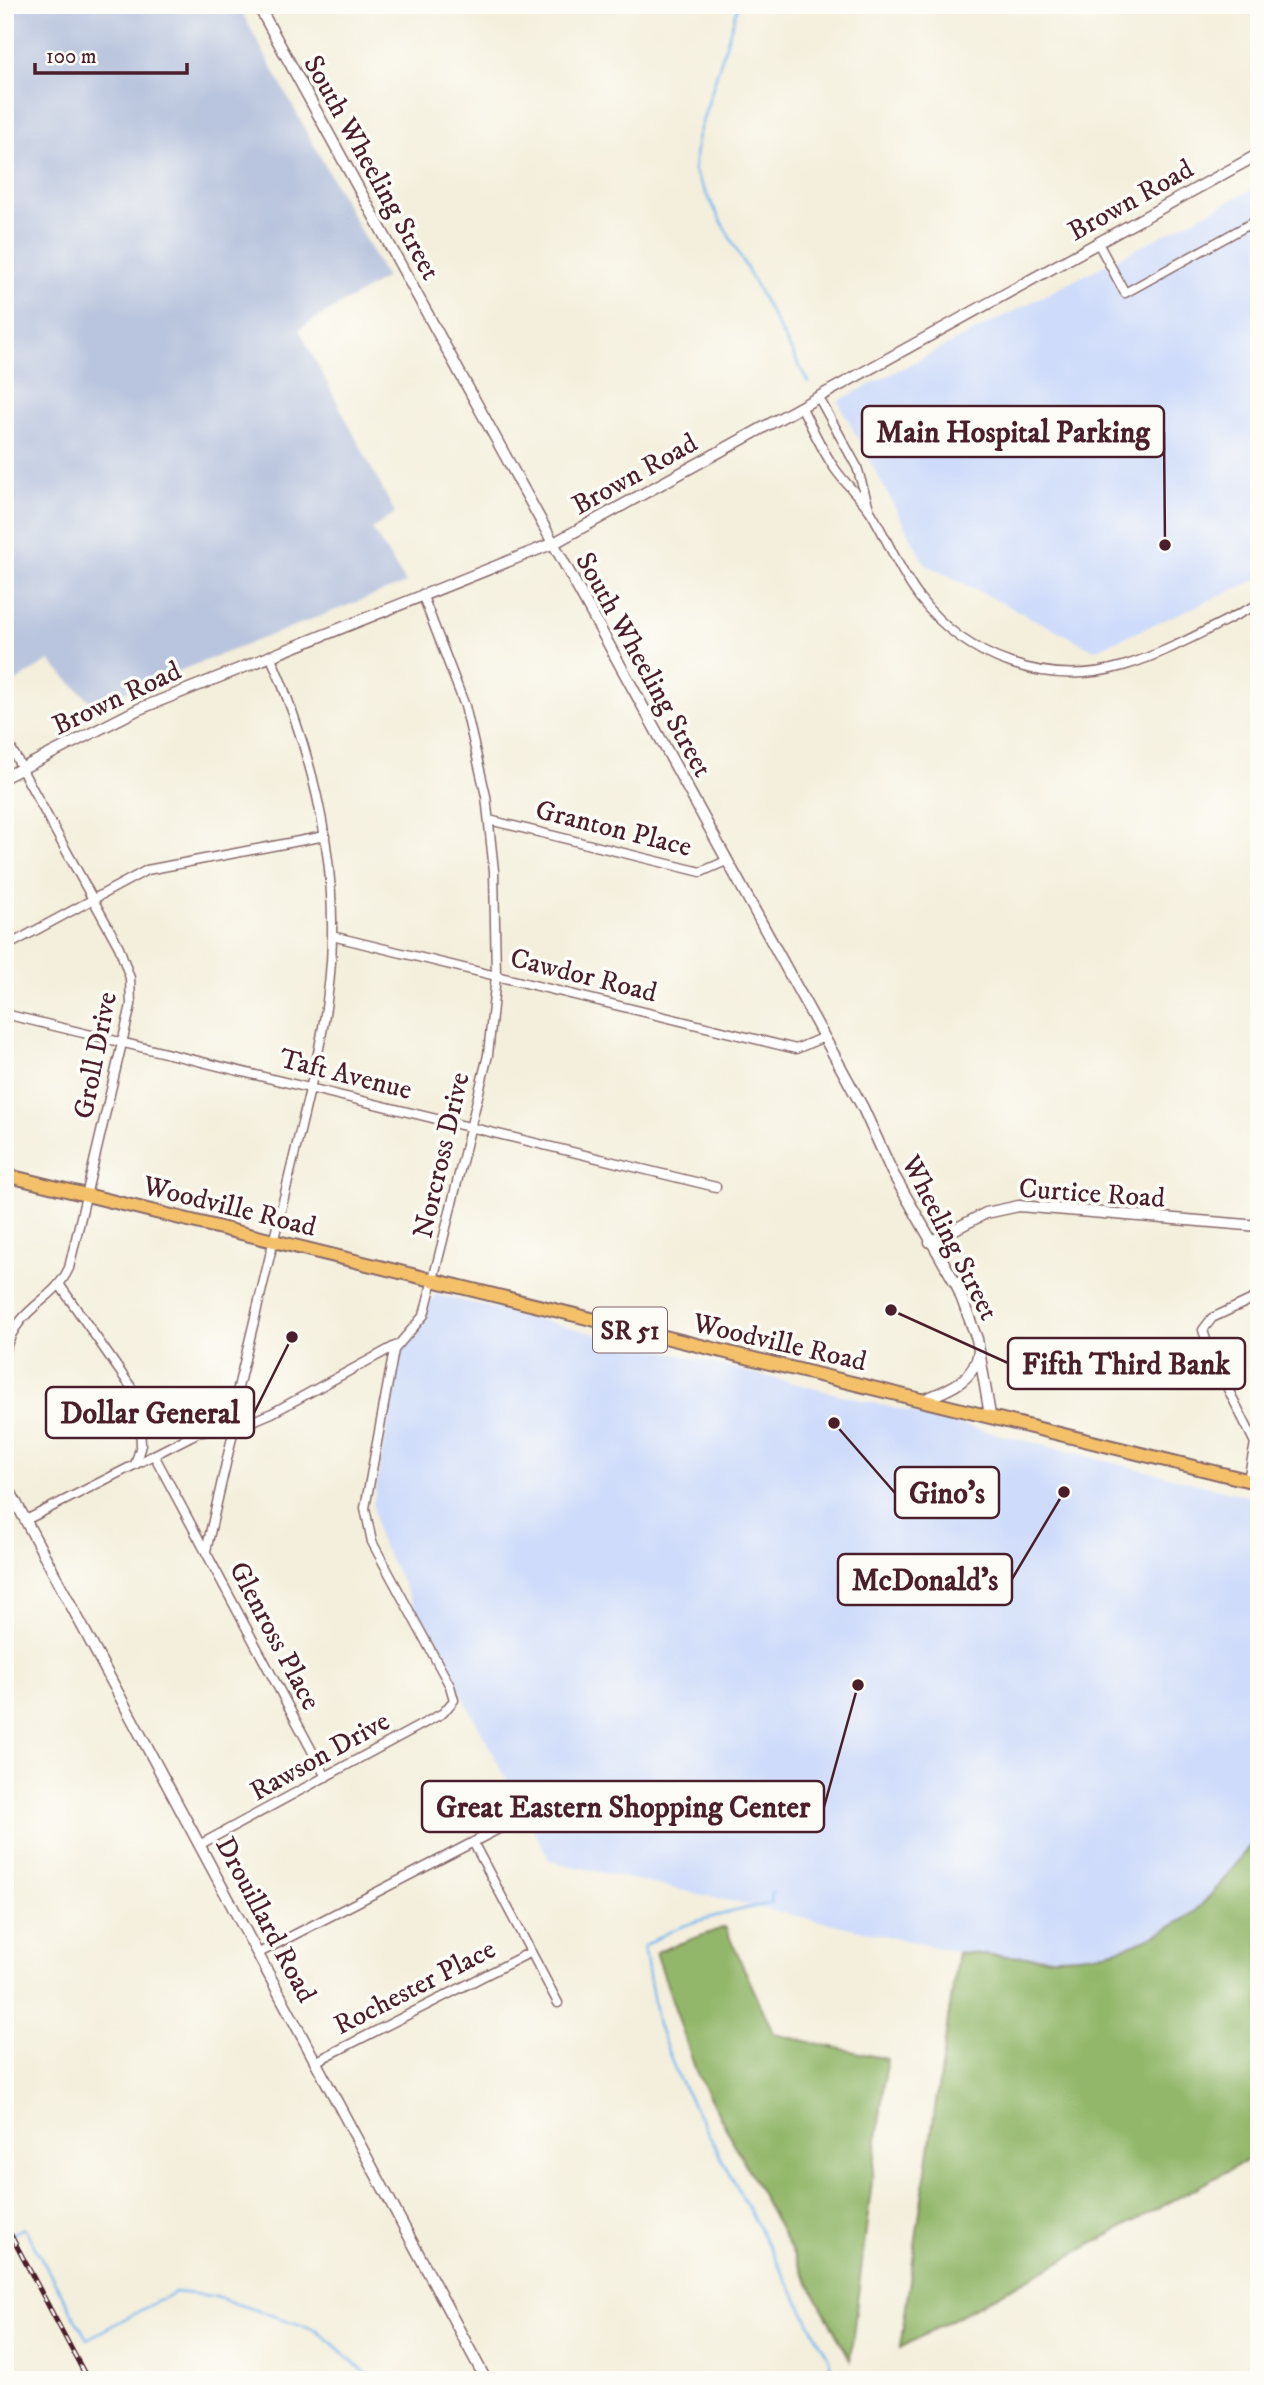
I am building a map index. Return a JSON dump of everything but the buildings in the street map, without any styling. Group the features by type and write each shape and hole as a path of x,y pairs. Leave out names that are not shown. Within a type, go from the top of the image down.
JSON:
{"main road":[{"name":"Woodville Road","path":"5,1175 1254,1482"}],"street":[{"name":"South Wheeling Street","path":"258,5 851,1087"},
{"name":"Brown Road","path":"5,777 139,709 554,543 1259,154"},
{"path":"1098,243 1125,293 1259,219"},
{"path":"819,398 857,467 870,511"},
{"path":"802,408 833,467 870,511 912,587 942,623 987,654 1028,668 1074,673 1121,666 1259,604"},
{"name":"Norcross Drive","path":"422,594 465,706 489,820 496,903 496,976 488,1055 433,1280 421,1321 398,1344 390,1366 367,1490 366,1525 450,1686 454,1700"},
{"path":"220,1426 235,1400 311,1088 327,1011 332,936 325,836 304,745 270,655"},
{"name":"Groll Drive","path":"5,738 119,947 130,978 131,1010 69,1268 59,1284 20,1318 5,1350"},
{"name":"Granton Place","path":"489,820 701,872 726,861"},
{"path":"5,947 147,870 325,836"},
{"name":"Cawdor Road","path":"332,936 796,1049 824,1037"},
{"name":"Taft Avenue","path":"5,1014 716,1187"},
{"name":"Wheeling Street","path":"851,1087 930,1242 957,1286 979,1347 990,1415"},
{"name":"Curtice Road","path":"930,1242 979,1216 1011,1207 1259,1226"},
{"path":"59,1284 139,1400 160,1421 197,1433"},
{"path":"1254,1482 1255,1443 1207,1345 1204,1327 1212,1318 1259,1296"},
{"path":"26,1520 197,1433 272,1413 398,1344"},
{"path":"923,1400 962,1381 974,1366 979,1347"},
{"path":"135,1465 141,1445 139,1400"},
{"name":"Glenross Place","path":"206,1552 235,1424"},
{"name":"Glenross Place","path":"154,1455 326,1777"},
{"name":"Drouillard Road","path":"5,1482 486,2380"},
{"name":"Rawson Drive","path":"201,1844 443,1713 454,1700"},
{"path":"259,1953 520,1818"},
{"path":"473,1842 558,2003"},
{"name":"Rochester Place","path":"317,2061 531,1952"}],"shaded area":[{"path":"5,5 238,5 386,278 299,329 395,513 372,529 406,583 93,704 49,661 5,688"},
{"path":"1259,186 1259,579 1095,650 925,564 838,401"},
{"path":"436,1294 1259,1499 1259,1833 1220,1885 1192,1914 1147,1941 1100,1955 1048,1960 958,1952 550,1861 378,1537 373,1505 400,1353"}],"green space":[{"path":"1259,1833 1259,2154 900,2348 958,1952 1065,1957 1091,1955 1142,1941 1194,1912 1220,1884"},
{"path":"725,1927 774,2034 887,2059 850,2360 697,2074 656,1952"}],"waterway":[{"path":"738,5 697,139 694,171 808,382"},
{"path":"772,1892 771,1903 688,1924 644,1947 658,2025 678,2077 829,2359 831,2369 821,2380"},
{"path":"5,2238 24,2228 87,2339 175,2292 212,2296 317,2330 374,2380"}],"railway":[{"path":"5,2224 88,2380"}],"place":[{"name":"Main Hospital Parking","path":"1165,545"},
{"name":"Fifth Third Bank","path":"891,1310"},
{"name":"Dollar General","path":"292,1337"},
{"name":"Gino's","path":"834,1423"},
{"name":"McDonald's","path":"1064,1492"},
{"name":"Great Eastern Shopping Center","path":"858,1685"}]}
